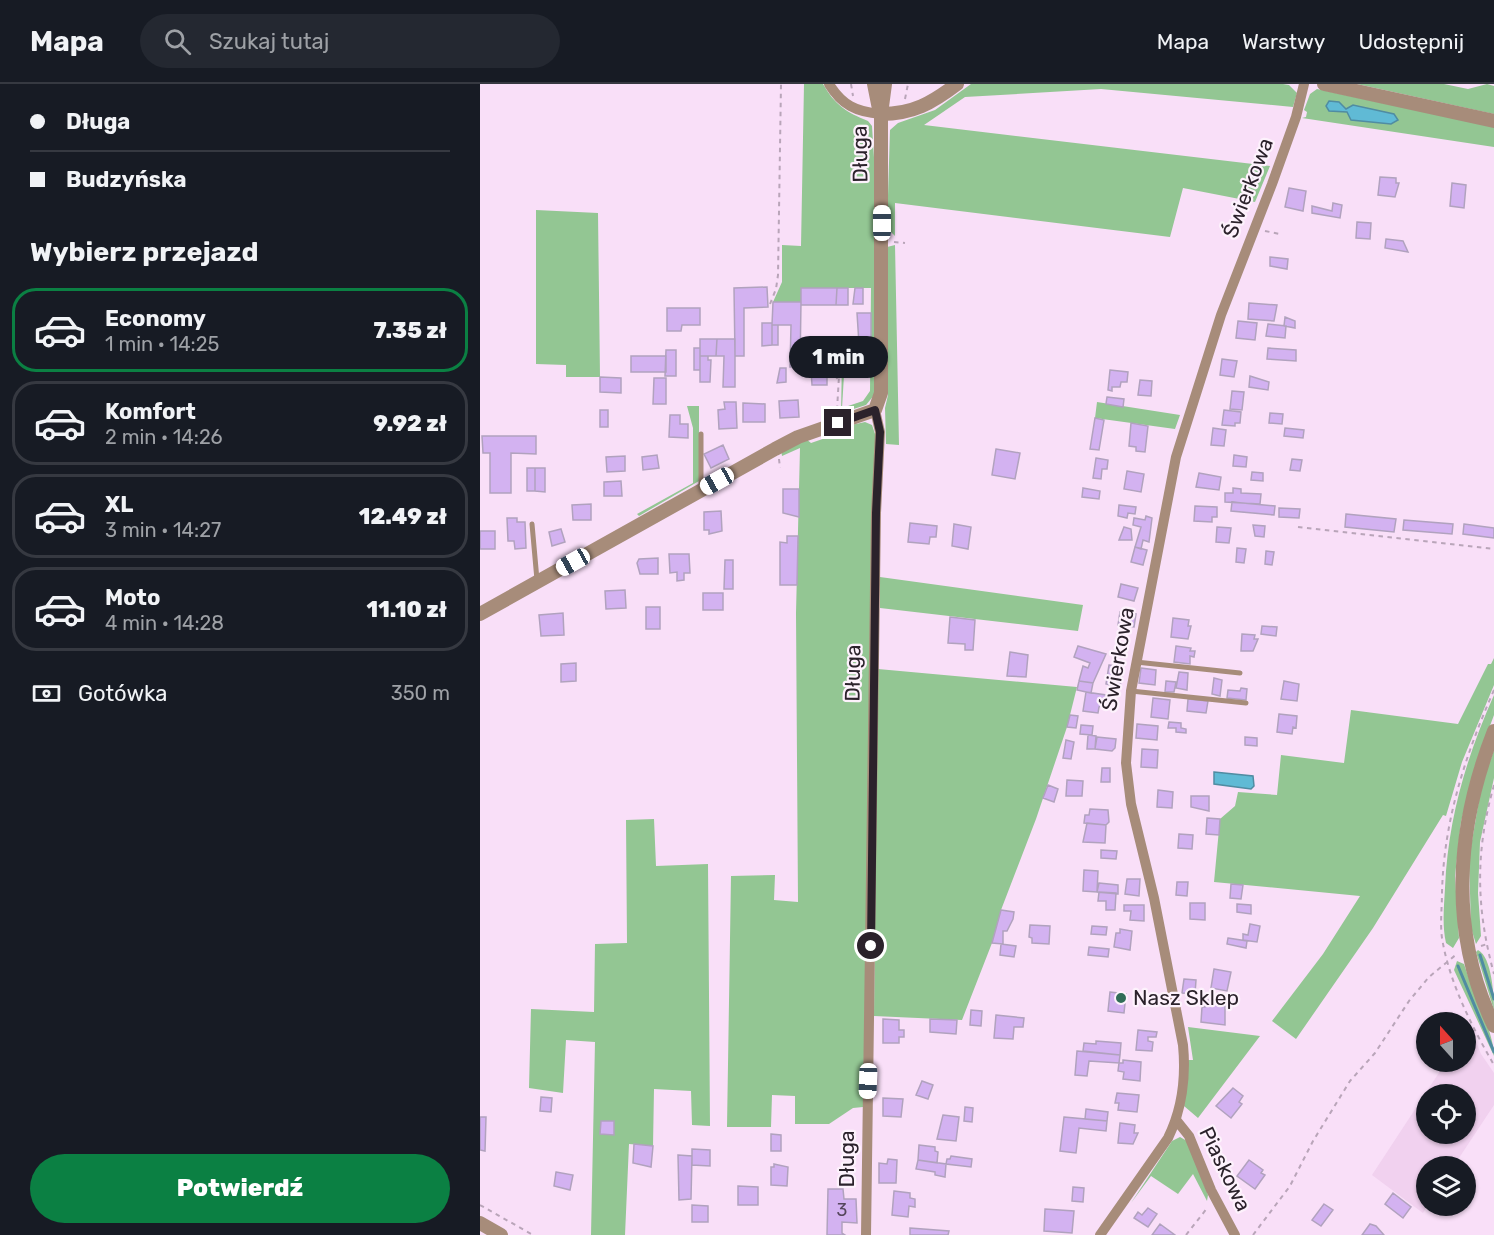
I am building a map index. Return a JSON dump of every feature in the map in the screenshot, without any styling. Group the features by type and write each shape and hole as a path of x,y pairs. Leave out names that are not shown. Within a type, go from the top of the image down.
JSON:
{"street":[{"path":"829,84 845,105 858,111 881,114 907,113 921,109 957,84"},
{"name":"Długa","path":"874,84 881,114"},
{"name":"Długa","path":"866,1235 876,513 880,432 875,410 882,393 881,114 885,84"},
{"name":"Świerkowa","path":"1100,1235 1168,1138 1177,1121 1184,1054 1128,781 1126,731 1136,662 1176,457 1221,315 1296,117 1304,84"},
{"path":"1324,84 1494,121"},
{"path":"480,614 798,437 875,410"},
{"path":"1494,731 1473,795 1463,846 1461,900 1468,950 1479,990 1494,1026"},
{"name":"Piaskowa","path":"1177,1121 1189,1136 1215,1198 1235,1235"},
{"path":"480,1223 501,1235"}],"lane":[{"path":"701,434 702,490"},
{"path":"532,524 537,582"},
{"path":"533,555 537,540"},
{"path":"1136,662 1240,673"},
{"path":"1131,691 1246,703"}],"path":[{"path":"770,304 778,275 781,84"},
{"path":"1253,230 1280,234"},
{"path":"833,358 837,381 838,423"},
{"path":"837,381 840,359"},
{"path":"1298,527 1494,549"},
{"path":"1494,785 1486,813 1480,861 1479,906 1494,974"},
{"path":"1253,1235 1290,1186 1334,1104 1350,1081 1375,1053 1409,1001 1446,960 1468,950 1487,945"},
{"path":"1186,1235 1215,1198"},
{"path":"480,1205 533,1235"}],"shaded area":[{"path":"1476,1042 1494,1073 1494,1105 1476,1132 1476,1084 1432,1084 1439,1072 1476,1072"},
{"path":"1416,1108 1416,1144 1468,1144 1460,1156 1416,1156 1416,1208 1372,1175"}],"green space":[{"path":"804,84 823,84 842,107 868,121 872,126 875,173 875,394 866,405 841,413 842,359 845,359 842,408 863,401 870,391 871,288 802,288 801,302 773,302 782,282 782,245 801,246"},
{"path":"971,84 1283,84 1289,85 1297,93 1293,107 1101,89 965,97 924,125 1270,166 1255,202 1183,188 1170,237 895,203 895,236 887,228 890,130 898,123 935,110"},
{"path":"1357,84 1444,84 1468,89 1487,84 1494,86 1494,114"},
{"path":"1317,89 1494,127 1494,147 1302,118 1306,117 1307,112 1304,110 1310,94"},
{"path":"536,210 598,213 600,377 566,377 566,365 536,364"},
{"path":"895,245 899,445 886,444 885,408 888,395 887,247"},
{"path":"1097,402 1180,415 1175,429 1095,418"},
{"path":"687,406 699,406 699,481 639,516 637,514 693,483 693,428"},
{"path":"865,422 872,425 876,437 863,1107 853,1108 829,1124 795,1124 795,1096 772,1095 771,1127 727,1127 731,876 775,875 774,900 798,902 796,613 800,448 782,456 781,450 806,439 811,443 843,432 847,426"},
{"path":"880,577 1083,605 1078,631 880,608"},
{"path":"1494,658 1494,685 1462,762 1446,816 1443,815 1373,928 1296,1039 1272,1021 1323,954 1360,896 1214,882 1220,819 1235,806 1238,792 1277,795 1281,755 1344,763 1351,710 1458,724 1488,664 1491,664"},
{"path":"878,669 1077,687 1067,727 1036,819 962,1020 874,1016"},
{"path":"1494,695 1494,715 1475,766 1461,822 1455,876 1459,938 1453,948 1446,943 1444,902 1454,813 1475,742"},
{"path":"1494,750 1494,778 1480,842 1478,893 1481,936 1476,944 1471,928 1469,858 1482,783"},
{"path":"654,819 656,866 708,864 710,1126 692,1125 691,1091 654,1089 653,1146 629,1144 625,1235 591,1235 595,1042 566,1040 563,1093 529,1088 531,1009 594,1012 595,944 627,943 626,820"},
{"path":"1478,950 1483,954 1489,968 1494,1010 1476,952"},
{"path":"1457,961 1464,964 1487,1023 1494,1056 1476,1017 1476,1012 1474,1012 1454,970"},
{"path":"1188,1027 1260,1036 1198,1118 1184,1106 1188,1060 1193,1060"},
{"path":"1180,1137 1187,1141 1208,1195 1207,1201 1193,1174 1178,1194 1151,1176 1131,1203 1172,1141"}],"water":[{"path":"1329,101 1339,102 1346,109 1353,105 1394,114 1398,120 1391,124 1351,120 1347,112 1329,111 1326,106"},
{"path":"1214,772 1253,776 1254,786 1251,789 1214,784"}],"building":[{"path":"1380,177 1396,178 1396,183 1399,183 1395,197 1378,195"},
{"path":"1452,183 1466,185 1464,208 1450,206"},
{"path":"1289,188 1306,191 1303,211 1285,207"},
{"path":"1333,203 1342,205 1340,218 1312,213 1312,206 1332,211"},
{"path":"1357,222 1371,223 1370,239 1356,238"},
{"path":"1386,239 1403,241 1408,252 1385,248"},
{"path":"1270,257 1288,259 1287,269 1270,266"},
{"path":"767,287 768,307 744,308 744,356 735,356 734,288"},
{"path":"801,288 837,288 836,305 801,305"},
{"path":"837,288 848,288 848,305 836,305"},
{"path":"855,288 863,288 863,304 853,304"},
{"path":"773,302 801,302 800,367 790,367 791,325 772,325"},
{"path":"1249,303 1277,305 1274,321 1248,319"},
{"path":"667,308 700,308 700,325 682,325 681,331 667,331"},
{"path":"857,313 871,313 871,348 862,348 862,344 859,344"},
{"path":"1285,317 1295,321 1295,328 1284,326"},
{"path":"1238,321 1257,323 1255,340 1236,338"},
{"path":"762,323 772,323 772,345 762,346"},
{"path":"1268,324 1286,326 1285,338 1266,336"},
{"path":"772,325 778,325 778,345 772,345"},
{"path":"700,339 717,339 716,356 700,356"},
{"path":"717,339 735,339 735,387 723,387 724,356 716,356"},
{"path":"694,348 700,348 700,370 694,370"},
{"path":"1268,348 1296,350 1296,361 1267,359"},
{"path":"666,350 676,350 676,376 665,376"},
{"path":"631,356 666,356 666,372 631,372"},
{"path":"700,356 708,356 708,360 711,360 710,382 700,382"},
{"path":"1222,359 1237,361 1234,377 1220,375"},
{"path":"780,368 786,368 786,382 777,383"},
{"path":"827,369 827,385 812,385 811,370"},
{"path":"1110,370 1128,372 1127,382 1121,382 1120,387 1112,387 1112,391 1108,390"},
{"path":"1250,376 1269,382 1268,390 1249,387"},
{"path":"600,377 621,378 621,393 600,392"},
{"path":"654,378 666,378 666,404 653,404"},
{"path":"1140,380 1152,381 1151,396 1138,395"},
{"path":"1232,391 1244,392 1242,410 1230,409"},
{"path":"1107,397 1124,399 1123,407 1106,404"},
{"path":"798,400 799,417 780,418 779,401"},
{"path":"724,402 736,402 737,428 719,429 718,410 725,409"},
{"path":"743,403 765,404 765,422 743,422"},
{"path":"600,410 608,410 608,427 600,427"},
{"path":"1224,410 1241,412 1240,423 1235,423 1235,426 1222,425"},
{"path":"1270,413 1283,414 1282,424 1269,423"},
{"path":"670,415 680,415 680,424 688,424 688,438 669,437"},
{"path":"1095,418 1104,420 1099,450 1090,449"},
{"path":"1131,423 1148,426 1145,452 1136,451 1136,447 1129,446"},
{"path":"1213,428 1226,430 1224,446 1211,445"},
{"path":"1285,428 1304,430 1303,438 1284,436"},
{"path":"482,436 536,436 536,454 511,453 511,493 490,493 490,453 483,453"},
{"path":"723,445 729,459 711,468 704,454"},
{"path":"996,449 1020,453 1015,479 992,475"},
{"path":"657,455 659,468 643,470 642,457"},
{"path":"1234,455 1247,457 1246,467 1233,466"},
{"path":"625,456 625,471 607,472 606,457"},
{"path":"1096,458 1108,460 1107,469 1102,469 1101,479 1093,478"},
{"path":"1292,459 1302,460 1300,471 1290,470"},
{"path":"527,468 535,468 535,491 527,491"},
{"path":"535,468 545,468 545,492 535,491"},
{"path":"1127,471 1144,474 1141,492 1124,489"},
{"path":"1252,472 1263,473 1263,481 1251,480"},
{"path":"1199,473 1221,477 1219,490 1196,487"},
{"path":"621,481 622,496 604,496 604,482"},
{"path":"1083,488 1100,491 1099,499 1082,497"},
{"path":"1233,488 1241,489 1241,493 1261,494 1260,504 1225,502 1225,493 1233,493"},
{"path":"783,489 799,489 799,517 783,513"},
{"path":"1232,502 1275,506 1274,515 1231,511"},
{"path":"591,504 591,520 573,520 572,505"},
{"path":"1119,505 1136,507 1135,514 1128,513 1127,518 1118,516"},
{"path":"1195,506 1217,507 1217,517 1212,517 1212,522 1194,521"},
{"path":"1279,508 1300,509 1299,518 1279,517"},
{"path":"721,511 722,531 709,534 709,530 704,530 704,512"},
{"path":"1346,514 1396,519 1394,532 1345,527"},
{"path":"1146,516 1152,518 1149,542 1143,540 1141,549 1135,547 1141,527 1133,525 1134,518 1145,520"},
{"path":"507,518 517,518 517,522 525,522 526,548 515,549 514,541 508,541"},
{"path":"1404,520 1453,524 1452,534 1403,530"},
{"path":"910,523 937,526 936,537 930,537 929,544 908,542"},
{"path":"954,524 971,527 968,549 952,546"},
{"path":"1464,524 1494,528 1494,538 1463,534"},
{"path":"1253,525 1265,526 1264,537 1255,536"},
{"path":"1124,527 1131,529 1132,540 1119,540"},
{"path":"1217,527 1231,528 1229,543 1216,542"},
{"path":"561,529 565,542 552,546 549,532"},
{"path":"480,531 495,531 495,549 480,549"},
{"path":"787,536 798,536 797,585 780,585 780,542 787,543"},
{"path":"1135,547 1147,550 1143,565 1131,562"},
{"path":"1237,548 1246,549 1244,563 1236,562"},
{"path":"1266,551 1274,552 1272,565 1265,564"},
{"path":"669,554 689,554 690,573 684,573 684,580 677,581 677,572 670,573"},
{"path":"658,558 658,574 640,574 637,563 639,559"},
{"path":"725,560 733,560 733,589 724,589"},
{"path":"1121,584 1138,588 1134,601 1118,597"},
{"path":"625,590 626,608 606,609 605,591"},
{"path":"703,593 723,593 723,610 703,610"},
{"path":"646,607 660,607 660,629 646,629"},
{"path":"1120,612 1136,614 1134,627 1118,625"},
{"path":"563,613 564,635 541,636 539,615"},
{"path":"950,617 975,620 973,650 965,650 965,644 948,643"},
{"path":"1173,618 1189,620 1188,626 1191,626 1188,639 1171,637"},
{"path":"1262,626 1277,627 1276,636 1261,634"},
{"path":"1242,634 1255,635 1254,639 1258,639 1253,651 1241,651"},
{"path":"1078,646 1106,654 1093,683 1079,681 1083,666 1088,668 1090,663 1074,657"},
{"path":"1176,646 1191,648 1190,651 1195,651 1194,657 1190,656 1190,664 1174,662"},
{"path":"1010,652 1028,655 1026,677 1007,676"},
{"path":"576,663 576,681 561,682 561,664"},
{"path":"1109,665 1123,667 1120,687 1106,684"},
{"path":"1141,668 1156,670 1155,685 1139,683"},
{"path":"1179,672 1188,673 1187,690 1176,688"},
{"path":"1214,678 1222,680 1220,696 1212,694"},
{"path":"1079,681 1093,683 1091,693 1077,690"},
{"path":"1166,681 1176,682 1174,692 1165,692"},
{"path":"1284,681 1299,684 1297,701 1281,699"},
{"path":"1241,688 1247,689 1246,700 1227,698 1228,690 1240,691"},
{"path":"1086,692 1106,695 1105,704 1099,707 1098,713 1083,711"},
{"path":"1153,698 1170,700 1168,719 1151,717"},
{"path":"1188,699 1208,701 1206,713 1187,711"},
{"path":"1279,714 1297,716 1296,728 1293,727 1292,734 1277,732"},
{"path":"1070,715 1078,716 1076,728 1067,727"},
{"path":"1169,722 1181,723 1181,728 1186,729 1186,733 1176,732 1176,728 1168,728"},
{"path":"1137,724 1158,726 1157,740 1136,738"},
{"path":"1081,725 1093,726 1092,735 1080,734"},
{"path":"1088,735 1096,736 1095,749 1087,749"},
{"path":"1097,737 1116,739 1115,748 1112,751 1095,749"},
{"path":"1245,737 1257,738 1257,746 1245,745"},
{"path":"1066,740 1074,742 1071,759 1063,758"},
{"path":"1142,749 1158,750 1157,768 1141,767"},
{"path":"1102,768 1110,768 1110,782 1101,782"},
{"path":"1067,780 1083,781 1082,796 1066,796"},
{"path":"1048,785 1058,789 1054,802 1043,798"},
{"path":"1158,790 1173,792 1172,808 1157,807"},
{"path":"1191,796 1209,796 1209,811 1191,807"},
{"path":"1090,809 1108,810 1109,822 1106,825 1084,823 1085,815 1089,815"},
{"path":"1207,818 1220,819 1219,835 1206,834"},
{"path":"1087,823 1106,825 1105,843 1083,842"},
{"path":"1179,834 1193,835 1192,849 1178,848"},
{"path":"1101,850 1117,851 1116,859 1101,858"},
{"path":"1084,870 1098,871 1097,892 1083,891"},
{"path":"1127,879 1140,879 1139,896 1125,894"},
{"path":"1177,882 1188,882 1187,896 1176,895"},
{"path":"1099,883 1118,885 1118,894 1097,892"},
{"path":"1231,884 1243,885 1241,899 1230,898"},
{"path":"1099,892 1116,893 1115,910 1106,910 1106,901 1098,901"},
{"path":"1190,903 1205,903 1205,920 1190,919"},
{"path":"1237,904 1251,905 1251,914 1237,912"},
{"path":"1124,905 1144,905 1144,921 1130,920 1131,911 1124,911"},
{"path":"1001,910 1014,912 1013,919 1007,931 1003,931 1003,944 992,943"},
{"path":"1250,924 1260,926 1257,942 1243,940 1243,934 1248,935"},
{"path":"1030,925 1050,926 1049,944 1032,943 1032,938 1029,937"},
{"path":"1092,926 1107,927 1106,935 1091,934"},
{"path":"1120,929 1132,931 1130,950 1114,947 1116,933 1120,933"},
{"path":"1228,938 1247,941 1246,948 1227,944"},
{"path":"1001,944 1016,946 1014,957 1000,955"},
{"path":"1089,947 1109,949 1108,957 1088,955"},
{"path":"1214,969 1231,972 1227,991 1211,988"},
{"path":"1184,979 1196,980 1195,994 1182,993"},
{"path":"1110,992 1126,994 1124,1013 1108,1011"},
{"path":"1206,1000 1225,1002 1225,1025 1201,1022 1202,1007 1205,1007"},
{"path":"971,1010 982,1011 981,1026 970,1025"},
{"path":"996,1015 1024,1018 1023,1027 1014,1027 1013,1039 994,1038"},
{"path":"883,1019 899,1020 899,1030 904,1030 904,1037 899,1037 899,1043 883,1043"},
{"path":"930,1019 957,1020 956,1034 930,1032"},
{"path":"1138,1030 1157,1032 1156,1037 1148,1037 1148,1041 1153,1042 1152,1051 1136,1050"},
{"path":"1096,1041 1121,1043 1120,1055 1083,1051 1084,1043 1096,1044"},
{"path":"1077,1051 1120,1055 1119,1063 1089,1061 1087,1076 1075,1075"},
{"path":"1123,1060 1141,1062 1140,1081 1123,1079 1124,1072 1118,1071 1119,1063 1123,1063"},
{"path":"922,1081 933,1085 928,1099 916,1095"},
{"path":"1233,1088 1243,1096 1239,1102 1242,1104 1231,1118 1216,1106"},
{"path":"1117,1093 1139,1095 1137,1112 1118,1110 1119,1103 1115,1103"},
{"path":"541,1097 552,1098 551,1112 540,1111"},
{"path":"883,1098 903,1099 901,1117 883,1116"},
{"path":"965,1107 973,1108 972,1122 964,1121"},
{"path":"1086,1109 1108,1112 1107,1121 1085,1119"},
{"path":"943,1115 959,1117 956,1141 937,1139"},
{"path":"480,1117 486,1117 485,1151 480,1150"},
{"path":"1064,1117 1107,1121 1106,1131 1079,1128 1076,1153 1060,1151"},
{"path":"601,1121 614,1121 614,1135 600,1134"},
{"path":"1120,1123 1135,1125 1134,1133 1138,1133 1133,1144 1118,1143"},
{"path":"771,1134 781,1135 781,1151 771,1151"},
{"path":"634,1144 653,1146 651,1167 633,1163"},
{"path":"919,1145 935,1147 935,1151 938,1152 937,1163 918,1160"},
{"path":"692,1149 710,1150 710,1166 692,1165"},
{"path":"678,1155 692,1156 691,1199 679,1200"},
{"path":"951,1156 972,1159 971,1167 946,1164 947,1159"},
{"path":"888,1159 897,1160 896,1183 879,1183 879,1163 887,1164"},
{"path":"918,1160 946,1164 945,1177 935,1175 935,1172 916,1169"},
{"path":"1249,1160 1263,1170 1261,1173 1265,1175 1255,1189 1237,1176"},
{"path":"774,1164 788,1167 787,1186 771,1185 771,1167 774,1167"},
{"path":"556,1172 573,1175 570,1190 554,1186"},
{"path":"738,1186 758,1187 758,1205 738,1205"},
{"path":"1073,1187 1084,1188 1083,1202 1072,1201"},
{"path":"828,1189 843,1189 844,1199 856,1199 857,1223 842,1222 842,1233 845,1235 827,1235"},
{"path":"894,1191 910,1193 910,1198 915,1199 915,1207 909,1206 908,1217 892,1215"},
{"path":"1393,1193 1411,1207 1403,1218 1385,1204"},
{"path":"1324,1204 1333,1210 1321,1226 1312,1220"},
{"path":"692,1205 708,1206 708,1222 692,1222"},
{"path":"1148,1208 1157,1214 1148,1227 1134,1218 1138,1212 1142,1215"},
{"path":"1045,1209 1074,1211 1072,1233 1044,1231"},
{"path":"1160,1224 1175,1235 1152,1235"},
{"path":"1370,1224 1376,1226 1384,1235 1362,1235"},
{"path":"910,1228 949,1231 948,1235 910,1235"}],"waterway":[{"path":"1480,955 1494,999"},
{"path":"1458,966 1494,1052"}],"place":[{"name":"Nasz Sklep","path":"1121,998"}],"route":[{"path":"838,423 875,410 880,432 876,513 871,946"}]}
